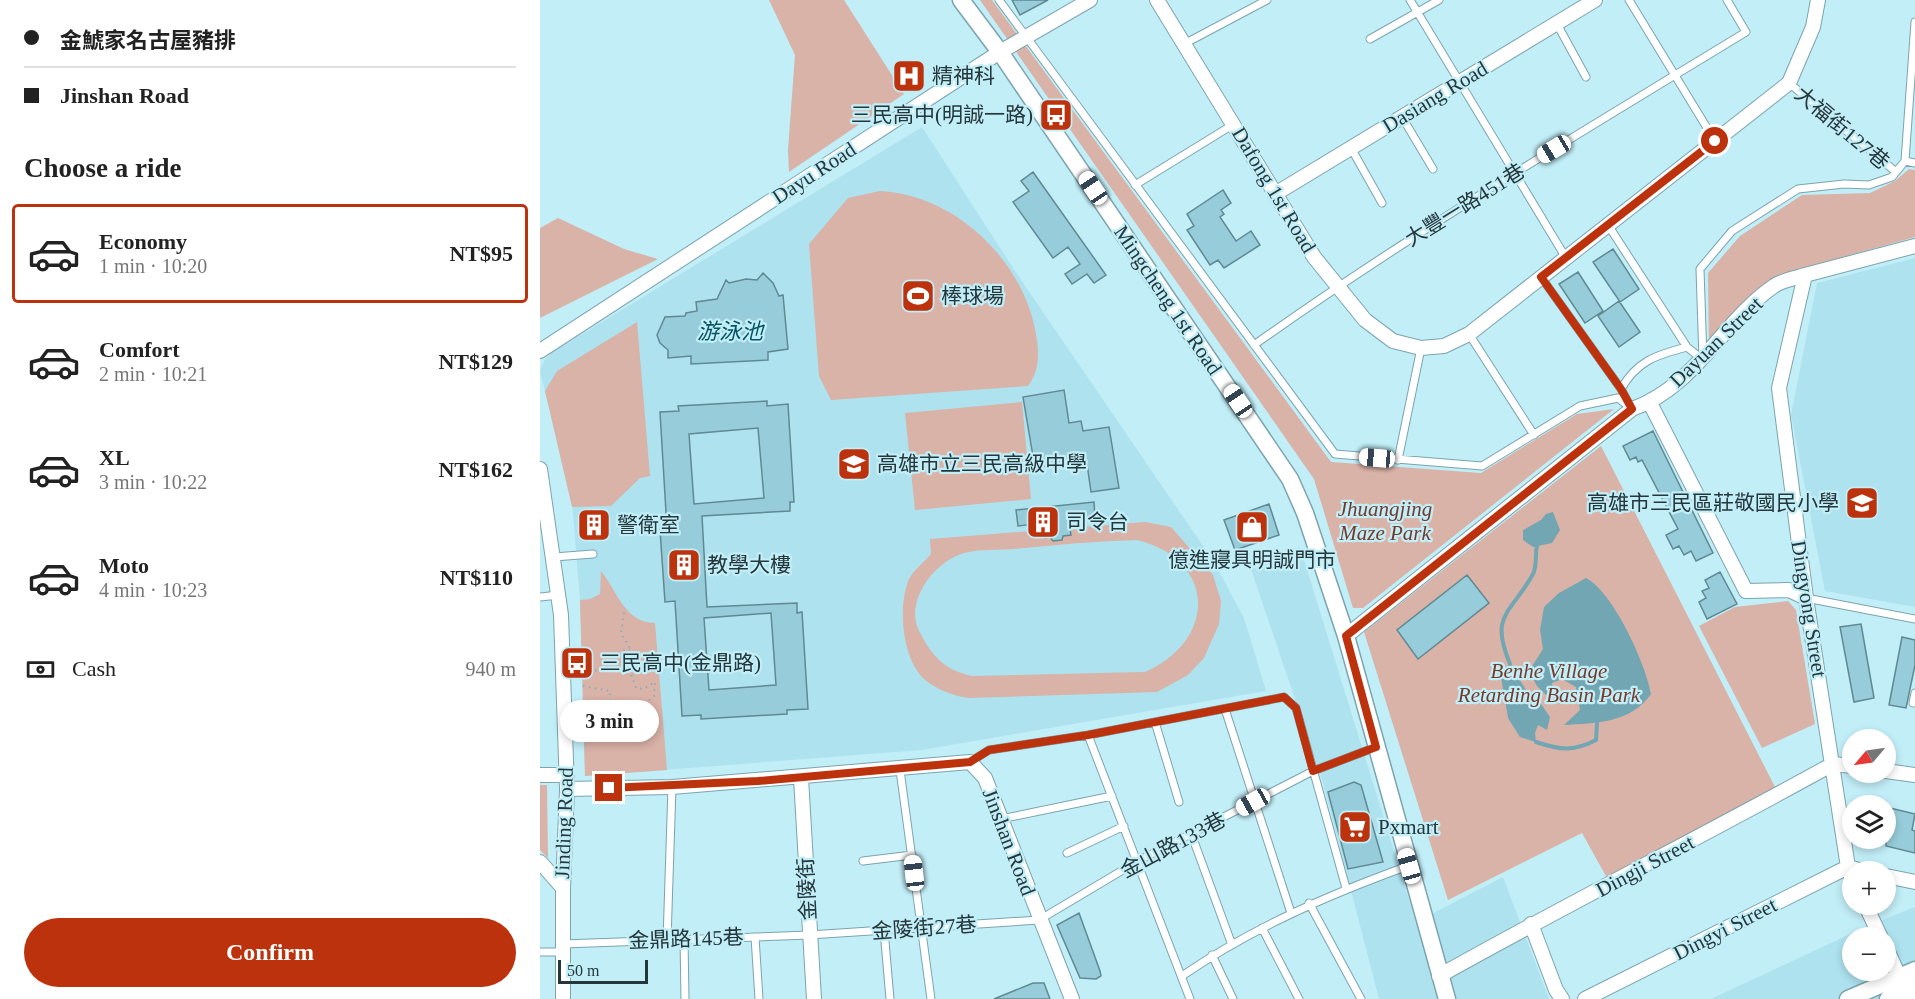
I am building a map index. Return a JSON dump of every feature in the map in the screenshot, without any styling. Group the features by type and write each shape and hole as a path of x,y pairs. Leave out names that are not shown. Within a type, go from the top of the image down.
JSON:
{"street":[{"name":"Mingcheng 1st Road","path":"961,0 1000,52 1290,479 1305,513 1346,636 1446,999"},
{"name":"Dayu Road","path":"540,351 1000,52 1090,0"},
{"name":"Dafong 1st Road","path":"1157,0 1314,257 1365,320 1393,341 1421,348"},
{"name":"Dasiang Road","path":"1275,194 1595,0"},
{"path":"1421,348 1444,346 1469,333 1789,83 1813,27 1818,0"},
{"path":"1805,275 1915,246"},
{"name":"Dayuan Street","path":"1346,636 1632,409 1650,403 1703,360 1776,285 1805,275"},
{"name":"Dingyong Street","path":"1805,275 1779,388 1806,598 1848,861"},
{"path":"1650,403 1746,591 1789,590 1806,598"},
{"name":"Jinding Road","path":"540,469 559,595 567,782 562,888 563,999"},
{"path":"540,776 567,782 672,787 900,770 970,762"},
{"name":"Jinshan Road","path":"970,762 985,778 1072,999"},
{"path":"1833,764 1842,765"},
{"name":"Dingji Street","path":"1439,976 1531,924 1623,878 1833,764"},
{"path":"1896,772 1915,775"},
{"name":"金陵街","path":"801,778 814,999"},
{"path":"540,862 562,888"},
{"name":"Dingyi Street","path":"1585,999 1842,877"},
{"path":"1896,878 1915,882"},
{"path":"1531,924 1556,990 1562,999"},
{"path":"1896,963 1909,984"},
{"path":"1848,999 1909,984"},
{"path":"1888,999 1909,984"}],"lane":[{"name":"Mingcheng 1st Road","path":"999,0 1335,454 1398,460"},
{"path":"1185,44 1267,0"},
{"path":"1410,0 1566,258"},
{"path":"1370,39 1439,0"},
{"path":"1629,0 1673,76 1715,141"},
{"name":"大豐一路451巷","path":"1254,345 1338,286 1514,173 1746,32 1727,0"},
{"path":"1703,360 1700,269 1732,231 1798,189 1844,184 1869,185 1892,177 1905,161 1915,22"},
{"path":"1557,24 1586,77"},
{"name":"大福街127巷","path":"1789,83 1896,172"},
{"path":"1402,117 1433,169"},
{"path":"1136,185 1234,124"},
{"path":"1351,148 1382,203"},
{"path":"1905,161 1915,164"},
{"path":"1608,225 1687,347 1703,360"},
{"path":"1541,277 1621,389 1632,409"},
{"path":"1469,333 1534,435"},
{"path":"1621,389 1631,371 1659,354 1687,347"},
{"path":"1421,348 1398,460 1482,466 1580,406 1618,398 1632,409"},
{"path":"554,557 593,554"},
{"path":"540,597 559,595"},
{"path":"1806,598 1915,619"},
{"path":"1913,703 1915,693"},
{"path":"970,762 989,750 1088,735 1284,697 1296,708 1346,888"},
{"path":"1225,709 1253,802 1291,913"},
{"path":"1155,722 1179,802"},
{"path":"1088,735 1190,999"},
{"name":"金山路133巷","path":"1039,920 1138,861 1192,836 1313,771 1376,747"},
{"path":"900,770 931,999"},
{"path":"667,940 672,787"},
{"path":"1000,819 1112,796"},
{"path":"1066,853 1124,826"},
{"path":"1192,836 1232,945"},
{"path":"862,861 912,855"},
{"path":"1182,976 1212,955 1309,903 1409,866"},
{"path":"1309,903 1360,999"},
{"name":"金陵街27巷","path":"809,935 1039,920"},
{"path":"1262,928 1299,999"},
{"path":"884,930 890,999"},
{"name":"金鼎路145巷","path":"540,952 563,948 667,940 809,935"},
{"path":"756,937 759,999"},
{"path":"684,939 685,999"},
{"path":"1212,955 1233,999"}],"path":[{"path":"583,686 610,691 611,708 622,721 627,720 651,700 656,687 653,681 644,689 636,688 628,665 630,649 621,633 625,608"},
{"path":"583,670 606,669 620,651 630,649"}],"shaded area":[{"name":"高雄市立三民高級中學","path":"922,127 1015,271 1214,562 1244,618 1266,691 921,750 585,776 580,600 572,501 540,371 544,361 551,353"},
{"name":"高雄市三民區莊敬國民小學","path":"1915,258 1915,607 1825,591 1791,415 1817,283"},
{"path":"1553,512 1560,530 1552,543 1533,547 1523,540 1523,530 1541,520 1546,514"},
{"path":"1300,547 1416,922 1503,877 1549,999 1379,999 1322,779 1248,560"},
{"path":"1586,578 1607,598 1627,630 1643,665 1651,694 1633,711 1612,720 1564,725 1580,710 1576,687 1562,679 1552,683 1553,692 1546,695 1537,686 1529,671 1543,649 1540,630 1544,607 1559,593"},
{"path":"1510,664 1531,698 1541,704 1550,717 1547,730 1538,725 1535,733 1536,742 1520,737 1508,718 1500,671"},
{"path":"1915,907 1915,999 1711,999 1842,938 1842,981 1896,981 1896,927 1865,927"}],"green space":[{"path":"769,0 844,0 904,94 789,172 788,150 795,55"},
{"name":"Jhuangjing Maze Park","path":"980,0 992,0 1331,462 1481,473 1577,414 1614,409 1363,608 1353,608 1314,479"},
{"path":"1909,169 1915,170 1915,237 1775,276 1709,347 1708,273 1740,236 1802,195 1870,193 1895,181"},
{"name":"棒球場","path":"880,191 907,195 933,204 958,217 980,234 999,255 1015,278 1027,303 1035,329 1038,359 1035,373 1028,386 831,400 819,376 809,244 848,198"},
{"path":"558,218 624,249 658,259 540,318 540,228"},
{"path":"637,322 650,476 640,478 611,506 572,507 545,391 557,371"},
{"path":"1022,402 1031,499 915,510 905,413"},
{"name":"Benhe Village Retarding Basin Park","path":"1601,446 1775,787 1607,878 1582,833 1448,900 1364,632"},
{"path":"1145,522 1171,527 1213,575 1221,601 1219,624 1204,658 1188,675 1157,692 968,698 953,694 934,686 920,675 913,663 904,635 905,591 911,576 931,554 930,539","holes":["1137,540 1163,550 1182,564 1194,582 1198,602 1195,622 1185,641 1169,658 1145,672 972,676 954,670 940,661 929,648 915,619 919,595 933,573 953,557 964,553"]},
{"path":"601,571 629,612 644,622 655,623 667,770 585,776 580,600 590,599 600,594"},
{"path":"1788,601 1796,610 1815,724 1762,748 1699,626 1735,607"},
{"path":"540,785 547,785 548,858 540,850"}],"building":[{"path":"1012,0 1048,0 1020,15"},
{"path":"1033,172 1106,275 1094,283 1087,274 1072,284 1065,274 1080,264 1068,247 1053,258 1013,202 1029,191 1021,181"},
{"path":"1223,190 1231,203 1221,210 1224,214 1220,217 1236,241 1251,231 1260,245 1224,268 1218,260 1210,265 1187,230 1194,226 1187,214"},
{"path":"1613,249 1639,289 1620,302 1593,262"},
{"path":"1578,272 1603,311 1585,323 1559,284"},
{"path":"763,273 773,283 779,296 783,295 788,349 768,352 768,360 691,364 691,356 668,358 668,350 660,343 657,335 665,317 685,316 686,313 697,311 696,302 717,299 726,280 729,283 746,279 757,280"},
{"path":"1619,301 1640,332 1619,347 1598,316"},
{"path":"1064,390 1069,423 1081,421 1083,431 1109,427 1119,488 1091,492 1087,464 1076,466 1075,461 1035,468 1023,397"},
{"name":"教學大樓","path":"767,401 767,406 788,404 794,502 790,502 790,511 702,516 707,607 797,603 797,613 802,612 808,709 787,710 787,714 701,719 701,715 682,716 675,601 665,602 660,530 667,529 660,412 679,411 678,406","holes":["758,428 764,498 694,504 689,434","771,613 776,685 709,690 704,618"]},
{"path":"1653,431 1713,553 1696,561 1691,551 1684,555 1679,546 1673,549 1666,535 1678,529 1642,460 1638,462 1636,457 1630,460 1623,446"},
{"name":"司令台","path":"1094,502 1095,518 1069,521 1071,535 1063,536 1062,540 1053,541 1050,537 1045,538 1043,523 1018,526 1016,510"},
{"name":"億進寢具明誠門市","path":"1269,504 1279,535 1235,550 1224,520"},
{"path":"1720,572 1737,604 1707,619 1699,602 1706,598 1702,591 1709,588 1705,580"},
{"path":"1467,575 1489,603 1418,659 1397,630"},
{"path":"1861,624 1874,698 1854,702 1840,627"},
{"path":"1902,637 1915,640 1915,665 1906,708 1889,705"},
{"name":"Pxmart","path":"1354,782 1361,785 1383,862 1348,869 1328,792"},
{"path":"1896,809 1915,814 1912,830 1915,831 1915,853 1896,848"},
{"path":"1079,913 1100,971 1101,976 1096,979 1080,978 1057,925"},
{"path":"1033,983 1044,983 1050,999 994,999"}],"waterway":[{"path":"1510,664 1504,647 1502,624 1505,615 1533,574 1537,546"},
{"path":"1536,742 1566,749 1580,746 1596,740 1597,723"}],"place":[{"name":"精神科","path":"909,76"},
{"name":"三民高中(明誠一路)","path":"1056,115"},
{"name":"棒球場","path":"918,296"},
{"name":"高雄市立三民高級中學","path":"854,464"},
{"name":"高雄市三民區莊敬國民小學","path":"1862,503"},
{"name":"司令台","path":"1043,522"},
{"name":"警衛室","path":"594,525"},
{"name":"億進寢具明誠門市","path":"1252,527"},
{"name":"教學大樓","path":"684,565"},
{"name":"三民高中(金鼎路)","path":"577,663"},
{"name":"Pxmart","path":"1355,827"}],"route":[{"path":"609,788 672,787 758,781 970,762 989,750 1088,735 1284,697 1296,708 1313,771 1376,747 1346,636 1632,409 1621,389 1541,277 1715,141"}],"water label":[{"name":"游泳池","path":"730,331"}]}
